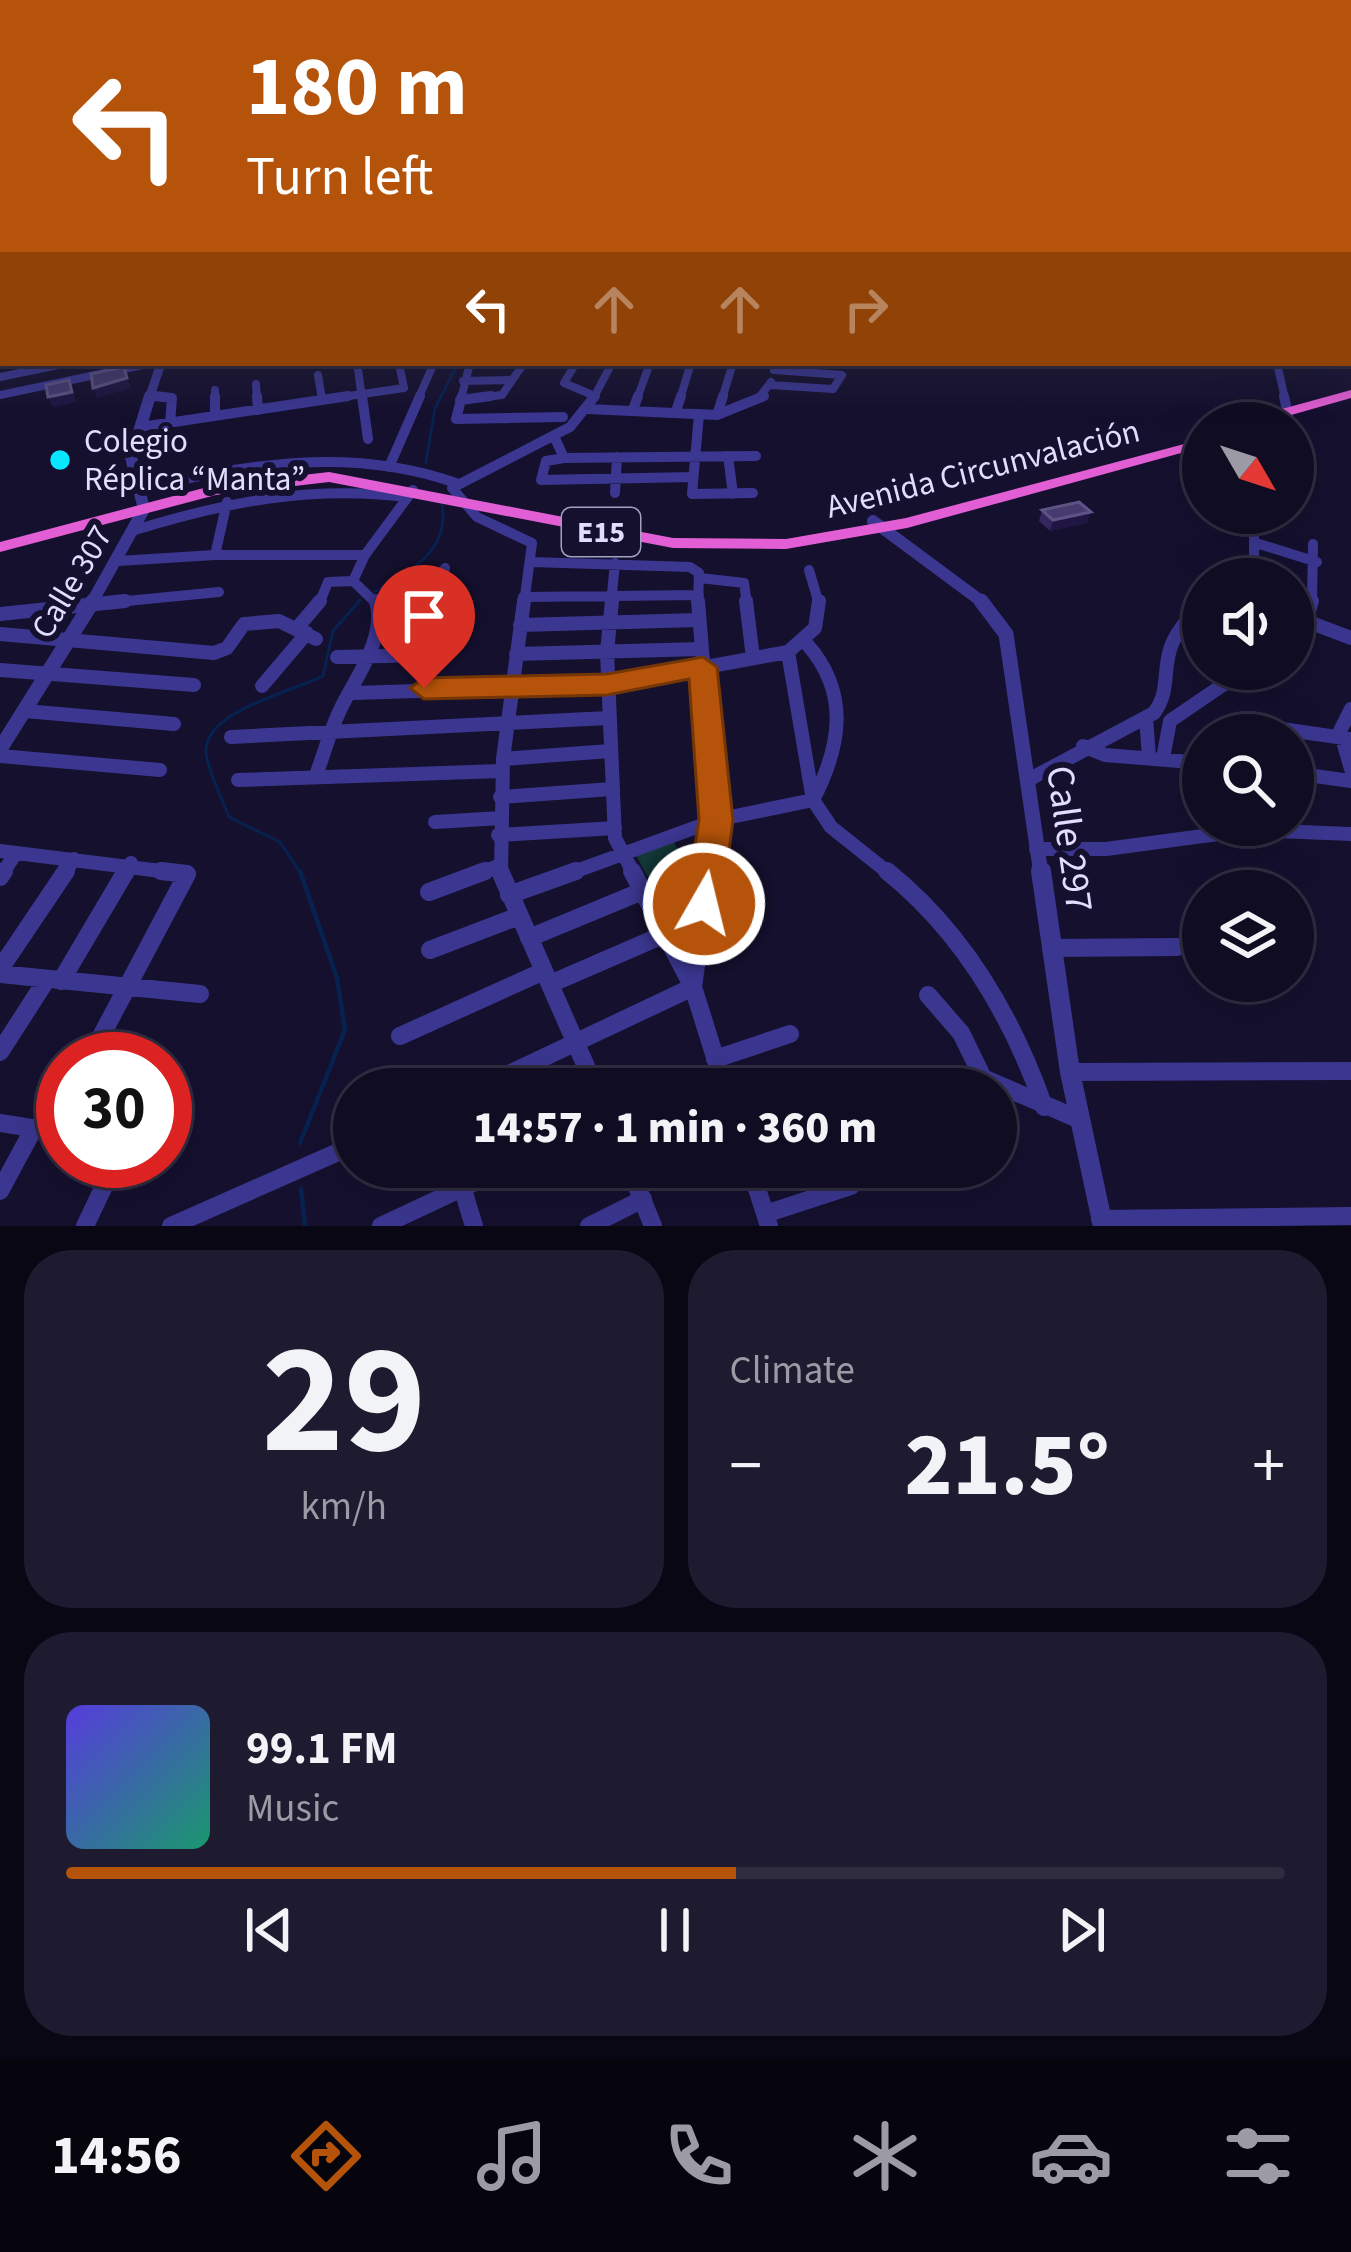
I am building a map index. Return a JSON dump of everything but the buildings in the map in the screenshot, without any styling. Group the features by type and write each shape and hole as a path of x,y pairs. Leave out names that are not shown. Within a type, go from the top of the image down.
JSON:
{"highway":[{"path":"1314,410 1351,398"},
{"name":"Avenida Circunvalación","path":"0,536 140,500 290,470 368,472 673,543 786,544 877,525 1182,440"},
{"name":"Avenida Circunvalación","path":"877,525 908,523 1182,449"},
{"name":"Avenida Circunvalación","path":"0,547 140,500 287,479 328,477 410,494 455,490"},
{"path":"908,523 902,533 908,545"}],"street":[{"path":"0,377 52,366"},
{"path":"61,366 62,382"},
{"path":"0,395 141,366"},
{"name":"Calle 307","path":"0,753 135,530 140,500 131,457 153,396 156,366"},
{"path":"141,427 404,388 399,366"},
{"path":"389,467 433,366"},
{"path":"469,366 457,419 563,417"},
{"path":"460,400 499,397 522,366"},
{"path":"574,366 564,383 595,396"},
{"path":"455,490 554,436 588,410 610,366"},
{"path":"634,407 649,366"},
{"path":"676,411 690,366"},
{"path":"717,416 733,366"},
{"path":"588,410 634,407 717,416 764,397 775,366 842,374 833,389 770,385"},
{"path":"1277,366 1283,402"},
{"path":"358,369 368,439"},
{"path":"318,375 322,400"},
{"path":"463,381 512,380"},
{"path":"256,384 258,410"},
{"path":"215,390 215,416"},
{"path":"153,396 172,398 170,423"},
{"path":"699,414 692,494 753,493"},
{"path":"554,436 564,458"},
{"path":"728,456 734,494"},
{"path":"693,477 542,480 546,461 564,458 756,456"},
{"path":"615,493 617,457"},
{"path":"140,500 234,469 290,463 389,467 455,490 477,518 532,543 502,765 498,866 587,1068"},
{"path":"135,530 227,502 315,488 410,494"},
{"path":"353,581 365,555 410,494"},
{"path":"215,555 227,502"},
{"name":"Calle 297","path":"877,525 986,604 1006,634 1070,1072 1101,1223"},
{"path":"1258,534 1317,562"},
{"path":"1313,544 1314,572"},
{"path":"118,560 365,555"},
{"path":"531,562 690,567 699,586 716,820 692,987"},
{"path":"616,563 607,685 618,851 692,987 719,1068"},
{"path":"424,688 446,568"},
{"path":"808,644 820,606 809,570"},
{"path":"262,686 308,633 328,582 353,581 381,610 354,693 341,704 316,776"},
{"path":"523,597 611,597 744,583 753,658"},
{"path":"0,614 218,592"},
{"path":"520,625 698,620"},
{"path":"0,634 214,653 226,648 249,622 308,633"},
{"path":"1314,623 1351,638"},
{"path":"1028,780 1083,746 1146,718 1162,702 1160,676 1167,642 1182,627"},
{"path":"354,693 607,685 788,652 808,644"},
{"path":"808,644 832,677 841,710 836,745 813,800"},
{"path":"516,654 701,649"},
{"path":"788,652 813,800 840,837 926,905 980,976 1012,1019 1044,1107"},
{"path":"337,657 432,655"},
{"path":"0,670 194,685"},
{"path":"1156,757 1170,721 1215,690"},
{"path":"1351,709 1340,722 1351,770"},
{"path":"25,711 174,724"},
{"path":"231,737 608,718"},
{"path":"1146,718 1156,757"},
{"path":"1314,734 1344,738"},
{"path":"1083,746 1106,755 1182,760"},
{"path":"238,780 502,765 610,751"},
{"path":"0,753 160,770"},
{"path":"1314,776 1351,781"},
{"path":"500,797 613,789"},
{"path":"509,895 618,851 716,820 813,800"},
{"path":"435,822 615,828"},
{"path":"1036,849 1106,849 1248,830 1351,834"},
{"path":"0,877 8,852 131,863 188,874 103,1032"},
{"path":"74,859 0,971 54,980 128,982 200,994"},
{"path":"0,1052 131,863"},
{"path":"429,892 498,866"},
{"path":"529,938 640,892"},
{"path":"430,950 519,916"},
{"path":"400,1036 664,935"},
{"path":"1051,948 1177,947"},
{"path":"521,1068 692,987"},
{"path":"928,995 961,1033 983,1078 1078,1119"},
{"path":"716,1059 790,1034"},
{"path":"1070,1072 1351,1071"},
{"path":"0,1123 36,1128"},
{"path":"0,1191 36,1147"},
{"path":"171,1226 333,1154"},
{"path":"85,1226 103,1188"},
{"path":"381,1226 466,1188"},
{"path":"638,1188 653,1226"},
{"path":"757,1188 767,1220 846,1188"},
{"path":"462,1190 474,1226"},
{"path":"590,1226 643,1199"},
{"path":"1101,1223 1351,1216"}],"green space":[{"path":"673,841 699,886 661,902 636,855"}],"waterway":[{"path":"426,462 435,408 456,366"},
{"path":"374,592 413,568 433,547 443,521 442,504"},
{"path":"301,874 280,842 229,817 212,776 206,752 209,738 234,714 323,676 333,631 360,600"},
{"path":"300,871 337,978 345,1030 300,1143"},
{"path":"301,1189 305,1226"}],"place":[{"name":"Colegio Réplica “Manta”","path":"60,460"}],"route":[{"path":"424,688 607,685 703,667 716,820 704,904"}]}
